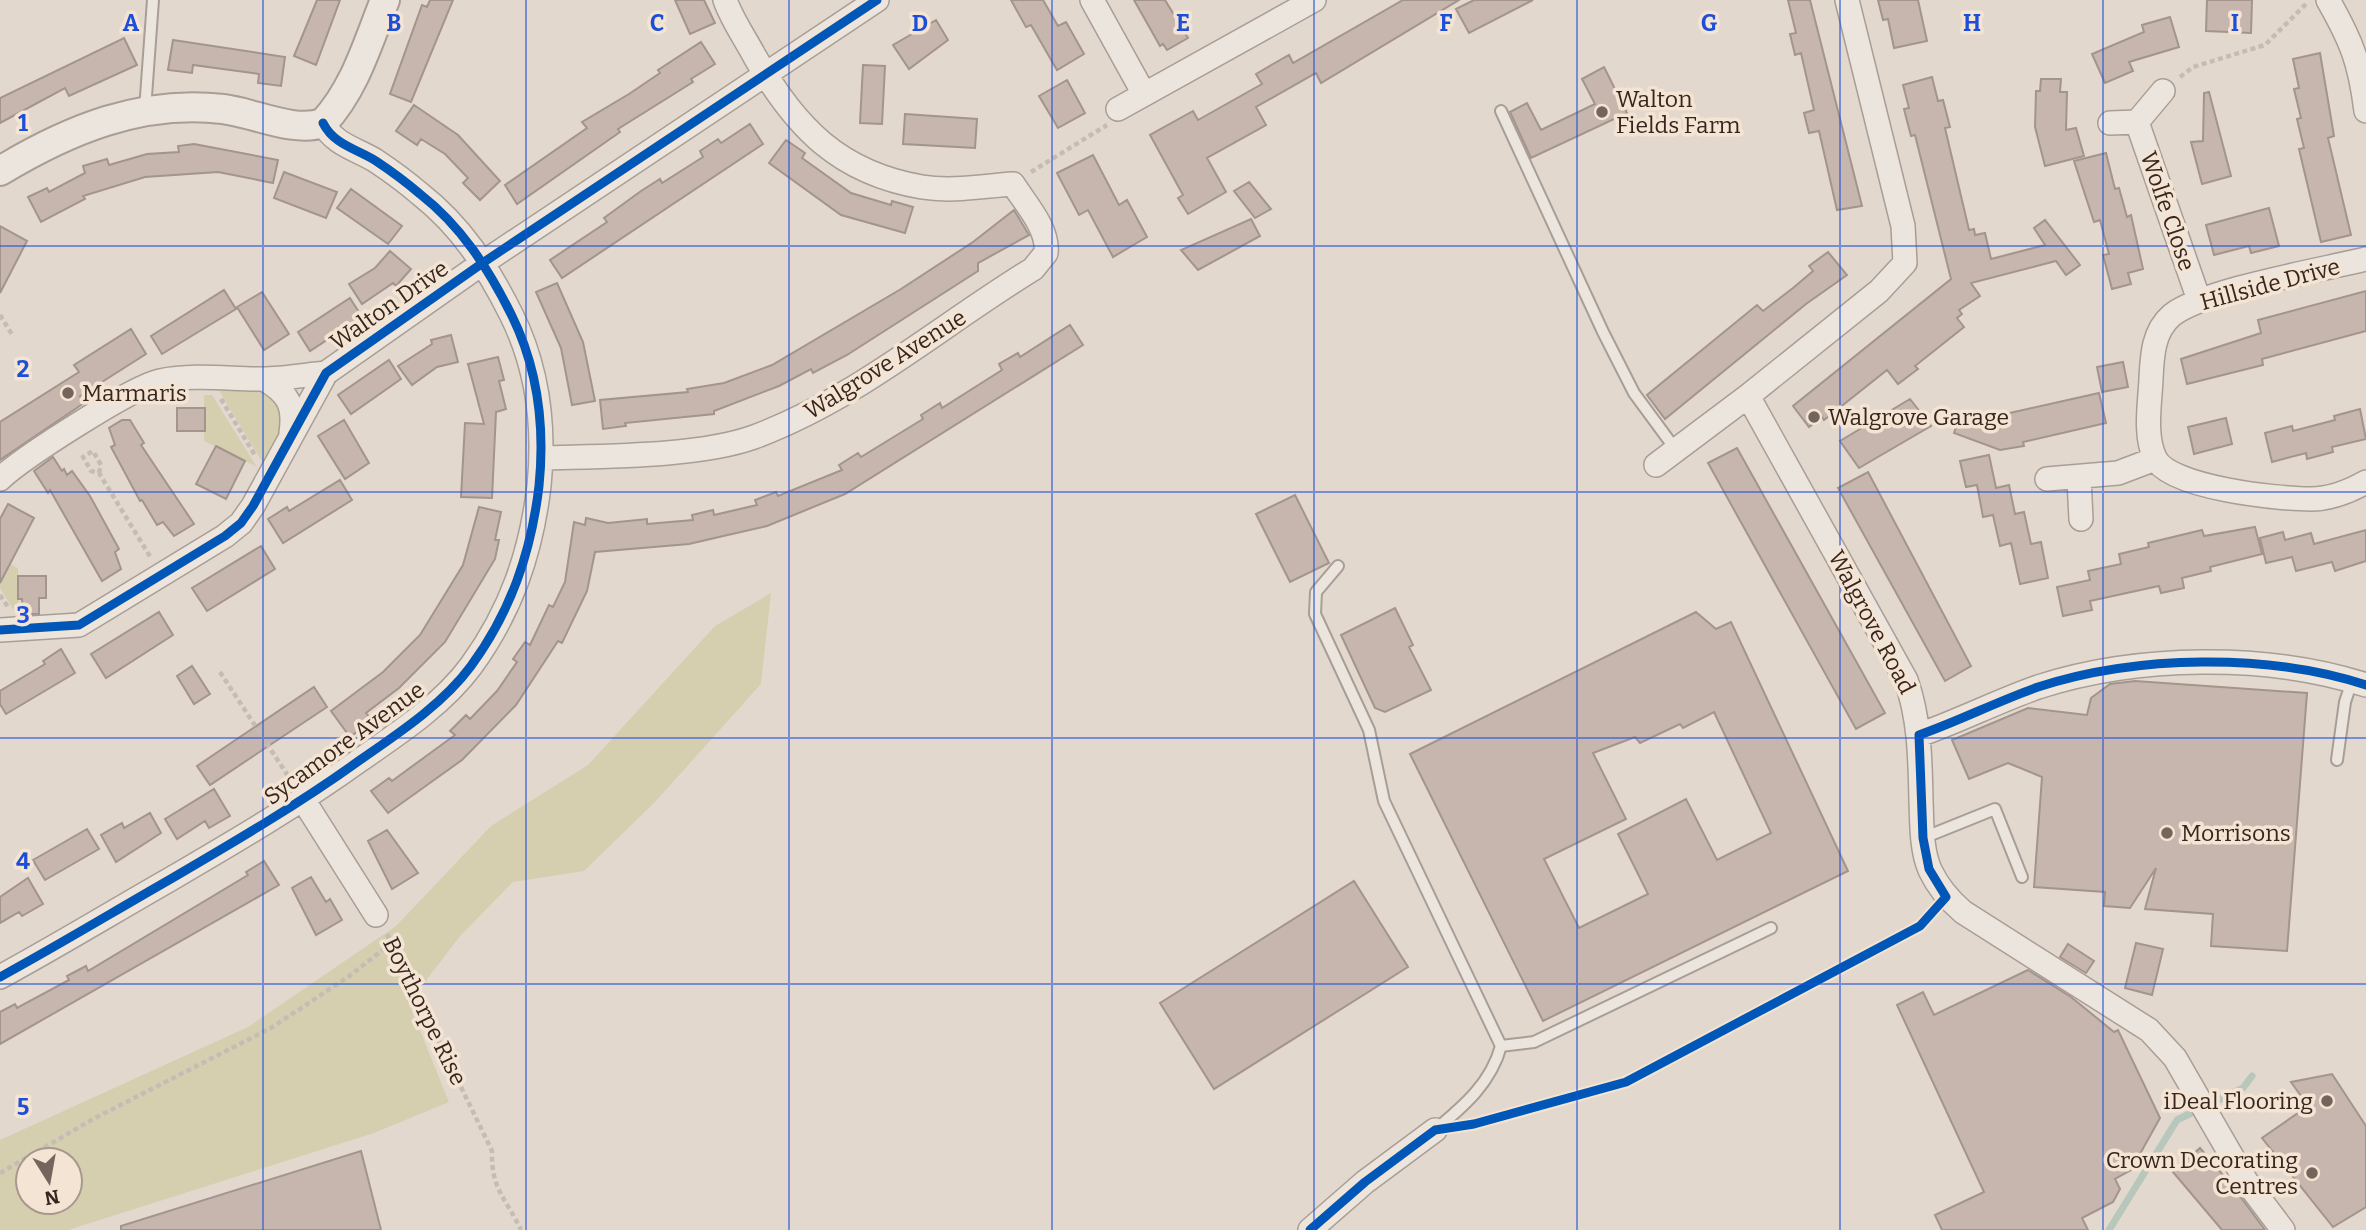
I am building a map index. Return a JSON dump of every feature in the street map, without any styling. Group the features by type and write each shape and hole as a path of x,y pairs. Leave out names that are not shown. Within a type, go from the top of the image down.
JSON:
{"street":[{"path":"0,171 87,126 145,110 184,106 222,109 301,127 323,123 341,101 353,79 385,0"},
{"path":"725,0 766,75 792,114 811,136 833,154 853,165 923,187 945,189 1013,184"},
{"name":"Walton Drive","path":"0,630 79,625 162,577 241,523 326,373 484,262 877,0"},
{"path":"1092,0 1144,94"},
{"path":"1118,109 1314,0"},
{"path":"1656,465 1748,396 1879,291 1905,263 1903,226 1847,0"},
{"path":"2317,1 2352,43 2362,74 2366,111"},
{"name":"Wolfe Close","path":"2110,123 2137,122 2162,91"},
{"name":"Wolfe Close","path":"2137,122 2199,300"},
{"name":"Sycamore Avenue","path":"0,977 303,801 417,718 470,668 505,612 522,573 536,516 542,458 537,391 528,355 484,262 422,195 377,162 333,137 323,123"},
{"name":"Walgrove Avenue","path":"542,458 681,451 752,438 801,417 861,384 1033,269 1046,253 1046,241 1039,225 1013,184"},
{"name":"Hillside Drive","path":"2155,459 2150,431 2155,338 2171,316 2199,300 2366,258"},
{"name":"Walton Drive","path":"0,479 145,386 161,381 208,377 264,379 326,373"},
{"name":"Walton Drive","path":"264,379 281,389 289,400 293,412 290,439"},
{"name":"Walgrove Road","path":"1748,396 1906,680 1916,709 1919,735 1923,838 1929,869 1946,897 1963,912 2149,1030 2175,1058 2246,1181 2283,1230"},
{"path":"2047,479 2079,479 2118,473 2155,459 2163,470 2174,477 2274,496 2313,499 2349,491 2366,482"},
{"path":"2079,479 2081,519"},
{"path":"1919,735 2038,688 2101,671 2169,663 2241,662 2359,683"},
{"name":"Boythorpe Rise","path":"303,801 376,915"},
{"path":"1310,1230 1364,1182 1435,1130"}],"lane":[{"path":"145,110 153,0"},
{"path":"1501,111 1634,393 1676,450"},
{"path":"1338,566 1316,592 1315,614 1370,730 1384,801 1501,1046 1495,1068 1478,1091 1435,1130"},
{"path":"2337,760 2345,702 2359,683"},
{"path":"1923,838 1995,809 2022,877"},
{"path":"1501,1046 1534,1042 1771,928"}],"path":[{"path":"2162,91 2193,67 2265,45 2317,1"},
{"path":"1013,184 1109,124 1118,109"},
{"path":"0,315 13,336"},
{"path":"208,377 268,477"},
{"path":"99,473 101,465 93,451 83,457 91,471 99,473 162,577"},
{"path":"220,672 303,801"},
{"path":"0,1173 95,1118 271,1028 348,977 393,942"}],"shaded area":[{"path":"218,389 259,391 280,401 282,429 264,465"},
{"path":"204,395 212,395 257,467 204,441"},
{"path":"0,559 18,568 19,613 16,614 0,588"},
{"path":"771,593 761,684 655,802 584,871 513,882 460,936 409,1003 449,1102 374,1133 68,1230 0,1230 0,1140 248,1027 396,926 491,826 588,765 715,626"}],"building":[{"path":"317,0 340,0 316,65 294,56"},
{"path":"430,0 453,0 411,102 390,94 422,5 427,7"},
{"path":"675,0 704,0 715,23 690,34"},
{"path":"1011,0 1043,0 1058,26 1066,22 1084,54 1057,70 1031,25 1026,27"},
{"path":"1134,0 1165,0 1188,38 1167,50 1163,44 1160,46"},
{"path":"1403,0 1459,0 1321,83 1316,73 1256,107 1266,125 1207,158 1226,192 1188,214 1178,198 1183,195 1150,135 1193,111 1198,120 1262,84 1256,74 1273,64 1289,55 1293,63"},
{"path":"1474,0 1533,0 1469,33 1456,9"},
{"path":"1788,0 1810,0 1862,206 1837,210 1819,131 1809,133 1804,113 1814,110 1801,53 1795,55 1790,34 1796,33"},
{"path":"1878,0 1918,0 1927,41 1894,48 1888,19 1883,20"},
{"path":"2207,0 2252,0 2251,33 2206,31"},
{"path":"2170,17 2179,47 2129,62 2133,71 2105,83 2092,54 2144,32 2142,25"},
{"path":"936,20 948,40 909,69 893,45"},
{"path":"124,38 137,65 69,96 65,88 0,123 0,98"},
{"path":"173,40 285,57 281,86 258,83 259,74 193,65 192,73 168,70"},
{"path":"701,42 715,64 691,79 693,82 618,129 620,132 517,204 505,185 587,128 582,122 629,94 660,73 658,70"},
{"path":"2320,53 2334,136 2328,138 2351,235 2321,242 2299,149 2304,148 2297,119 2301,118 2294,89 2299,88 2293,59"},
{"path":"863,65 885,66 882,124 860,123"},
{"name":"Walton Fields Farm","path":"1604,67 1627,113 1531,158 1510,112 1527,103 1541,130 1595,104 1582,79"},
{"path":"1932,77 1938,101 1943,100 1950,127 1945,128 1969,230 1974,229 1975,235 1985,233 1991,259 2045,245 2034,228 2045,220 2080,265 2066,275 2056,261 1971,283 1980,296 1959,310 1962,314 1957,318 1964,327 1915,366 1918,369 1898,384 1887,370 1824,420 1822,417 1809,427 1793,406 1951,279 1915,135 1911,136 1904,109 1909,108 1903,85"},
{"path":"2041,79 2061,79 2060,92 2067,92 2066,130 2076,128 2084,156 2045,166 2035,127 2036,91 2040,91"},
{"path":"1067,80 1085,113 1058,128 1039,96"},
{"path":"2209,92 2231,176 2202,184 2191,142 2203,141 2204,93"},
{"path":"414,105 458,135 500,181 480,200 463,183 468,178 445,154 421,139 417,145 396,131"},
{"path":"905,114 977,119 975,148 903,144"},
{"path":"750,124 763,144 562,278 550,260 607,222 604,218 641,191 660,179 662,183 703,157 700,151 718,139 721,143"},
{"path":"786,140 805,153 802,158 851,193 891,205 892,201 913,207 905,233 841,215 769,163"},
{"path":"194,144 278,160 273,183 218,172 145,177 83,196 85,199 41,222 28,197 47,188 49,192 85,173 83,166 107,159 109,165 147,154 179,152 178,146"},
{"path":"2106,153 2115,189 2119,188 2127,217 2131,215 2143,269 2128,273 2131,284 2112,289 2103,255 2109,254 2100,220 2094,222 2074,161"},
{"path":"1093,155 1119,205 1127,200 1147,237 1113,257 1088,210 1079,215 1057,173"},
{"path":"284,172 337,192 326,218 274,198"},
{"path":"1249,182 1271,209 1255,218 1234,191"},
{"path":"351,189 402,226 388,244 337,208"},
{"path":"2269,208 2279,246 2251,253 2249,246 2214,255 2206,225"},
{"path":"1014,210 1029,235 978,263 978,271 847,355 813,373 811,369 779,386 714,411 714,414 625,423 626,426 603,429 600,400 688,392 687,389 724,383 772,365 901,289 973,242"},
{"path":"1251,219 1260,236 1198,270 1181,250"},
{"path":"0,226 27,241 0,293"},
{"path":"390,251 411,269 396,286 393,283 362,304 349,284 375,268"},
{"path":"1828,252 1847,275 1806,304 1665,419 1647,395 1757,305 1763,311 1793,288 1813,271 1809,266"},
{"path":"557,283 583,342 595,401 572,405 561,348 536,292"},
{"path":"224,290 236,309 162,354 151,336"},
{"path":"2366,291 2366,331 2262,359 2263,365 2187,384 2181,359 2261,333 2258,320"},
{"path":"262,292 289,334 264,350 237,307"},
{"path":"350,298 362,317 310,351 298,332"},
{"path":"1070,325 1083,345 845,494 767,526 689,544 595,552 587,591 562,643 558,641 516,705 462,760 388,813 371,791 389,778 392,781 455,735 450,731 466,715 470,719 497,691 517,662 513,659 525,642 530,645 549,605 553,607 565,582 574,522 585,525 586,518 608,523 647,519 647,524 693,520 692,515 713,510 714,515 757,505 755,500 776,492 778,496 842,470 839,465 858,453 861,457 923,419 921,415 940,403 942,408 1002,370 999,364 1018,353 1020,357"},
{"path":"131,329 146,354 80,396 84,403 0,460 0,422 79,372 74,365"},
{"path":"451,335 458,362 437,367 412,385 398,366 432,344 431,340"},
{"path":"498,357 504,380 499,381 506,409 496,412 492,498 461,497 465,423 484,424 468,364"},
{"path":"389,360 401,379 351,414 338,395"},
{"path":"2123,362 2128,387 2102,392 2097,367"},
{"path":"2099,393 2106,423 2023,442 2024,446 2000,450 1954,433 1962,411 1983,419"},
{"path":"1910,399 1931,426 1859,468 1840,441"},
{"path":"177,408 205,408 205,431 177,431"},
{"path":"2360,409 2366,439 2332,447 2333,452 2307,459 2306,453 2272,462 2265,433 2292,426 2293,431 2335,420 2334,416"},
{"path":"2226,418 2232,444 2194,454 2188,427"},
{"path":"122,420 130,420 144,443 141,445 194,524 174,536 163,522 157,525 142,500 140,501 111,447 115,445 109,428"},
{"path":"344,420 369,463 345,479 318,436"},
{"path":"216,446 245,461 226,499 196,484"},
{"path":"1737,448 1885,713 1856,729 1708,463"},
{"path":"1989,455 1996,488 2009,485 2015,514 2024,512 2031,544 2041,542 2048,578 2020,584 2011,543 2000,546 1993,515 1983,517 1977,485 1966,487 1960,461"},
{"path":"53,457 67,475 72,471 90,496 119,549 115,552 121,569 102,581 50,490 48,493 34,471"},
{"path":"1868,472 1971,666 1945,681 1838,488"},
{"path":"340,480 352,500 283,543 268,519 287,507 289,511"},
{"path":"1295,495 1329,563 1290,582 1256,514"},
{"path":"8,504 34,518 0,583 0,519"},
{"path":"479,507 501,512 495,540 499,540 495,559 445,642 399,688 366,713 372,720 350,737 331,711 383,672 420,635 463,565"},
{"path":"2255,527 2262,554 2210,567 2211,571 2182,578 2184,588 2161,593 2159,586 2090,601 2092,610 2063,616 2057,587 2090,580 2088,571 2121,564 2119,554 2149,547 2148,543 2202,530 2204,536"},
{"path":"2366,530 2366,561 2335,571 2332,562 2296,571 2292,557 2266,563 2260,538 2283,532 2285,540 2311,533 2314,544"},
{"path":"261,546 275,569 207,611 192,588"},
{"path":"18,576 46,576 46,598 39,598 39,614 23,614 22,599 18,599"},
{"path":"1395,608 1413,645 1409,647 1431,690 1385,712 1375,708 1341,635"},
{"path":"159,612 173,635 106,678 91,654"},
{"path":"1696,612 1716,629 1731,622 1848,871 1543,1021 1410,754","holes":["1714,712 1771,833 1717,860 1686,799 1618,834 1648,894 1579,928 1544,859 1626,819 1593,753 1635,737 1640,743 1680,724 1683,728"]},
{"path":"61,649 75,673 6,714 0,704 0,691 45,664 43,661"},
{"path":"192,666 210,694 194,704 177,676"},
{"name":"Morrisons","path":"2135,681 2307,693 2287,951 2211,946 2213,914 2145,909 2156,868 2130,908 2104,906 2105,892 2034,887 2042,777 2008,763 1969,779 1952,740 2028,708 2087,715 2091,698 2110,684"},
{"path":"314,687 327,707 210,785 197,766"},
{"path":"214,789 230,816 209,828 205,821 177,839 165,819"},
{"path":"150,813 161,833 116,862 101,835 122,823 124,828"},
{"path":"87,829 99,849 45,880 33,860"},
{"path":"387,830 418,873 392,889 368,841"},
{"path":"264,861 279,885 0,1044 0,1012 15,1004 17,1008 69,980 67,976 86,966 88,971 248,875 246,872"},
{"path":"311,877 326,902 330,899 342,920 316,935 292,888"},
{"path":"28,878 43,904 22,916 19,912 0,923 0,897"},
{"path":"1354,881 1408,967 1214,1089 1160,1003"},
{"path":"2136,943 2163,949 2152,995 2125,988"},
{"path":"2068,944 2094,961 2086,973 2060,957"},
{"path":"2028,970 2071,997 2114,1032 2118,1030 2160,1118 2131,1170 2115,1179 2120,1189 2113,1202 2082,1218 2088,1230 1942,1230 1935,1215 1984,1192 1897,1005 1923,992 1934,1015"},
{"path":"2332,1074 2366,1126 2366,1207 2333,1227 2262,1138 2308,1106 2291,1082"},
{"path":"2200,1148 2265,1230 2222,1230 2173,1172"},
{"path":"361,1151 381,1230 121,1230 121,1226"}],"waterway":[{"path":"2109,1230 2177,1120 2243,1088 2252,1076"}],"cycle path":[{"path":"0,630 79,625 225,536 241,523 253,506 326,373 484,262 877,0"},
{"path":"0,977 266,822 420,717 447,693 471,666 497,624 517,580 531,535 541,464 537,398 528,355 520,334 483,264 461,234 435,206 376,161 333,137 323,123"},
{"path":"1310,1230 1365,1182 1435,1130 1474,1124 1626,1082 1920,926 1946,897 1929,869 1923,838 1919,735 2038,687 2076,676 2159,664 2245,663 2287,667 2366,685"}],"place":[{"name":"Walton Fields Farm","path":"1602,112"},
{"name":"Marmaris","path":"68,393"},
{"name":"Walgrove Garage","path":"1814,417"},
{"name":"Morrisons","path":"2167,833"},
{"name":"iDeal Flooring","path":"2327,1101"},
{"name":"Crown Decorating Centres","path":"2312,1173"}]}
